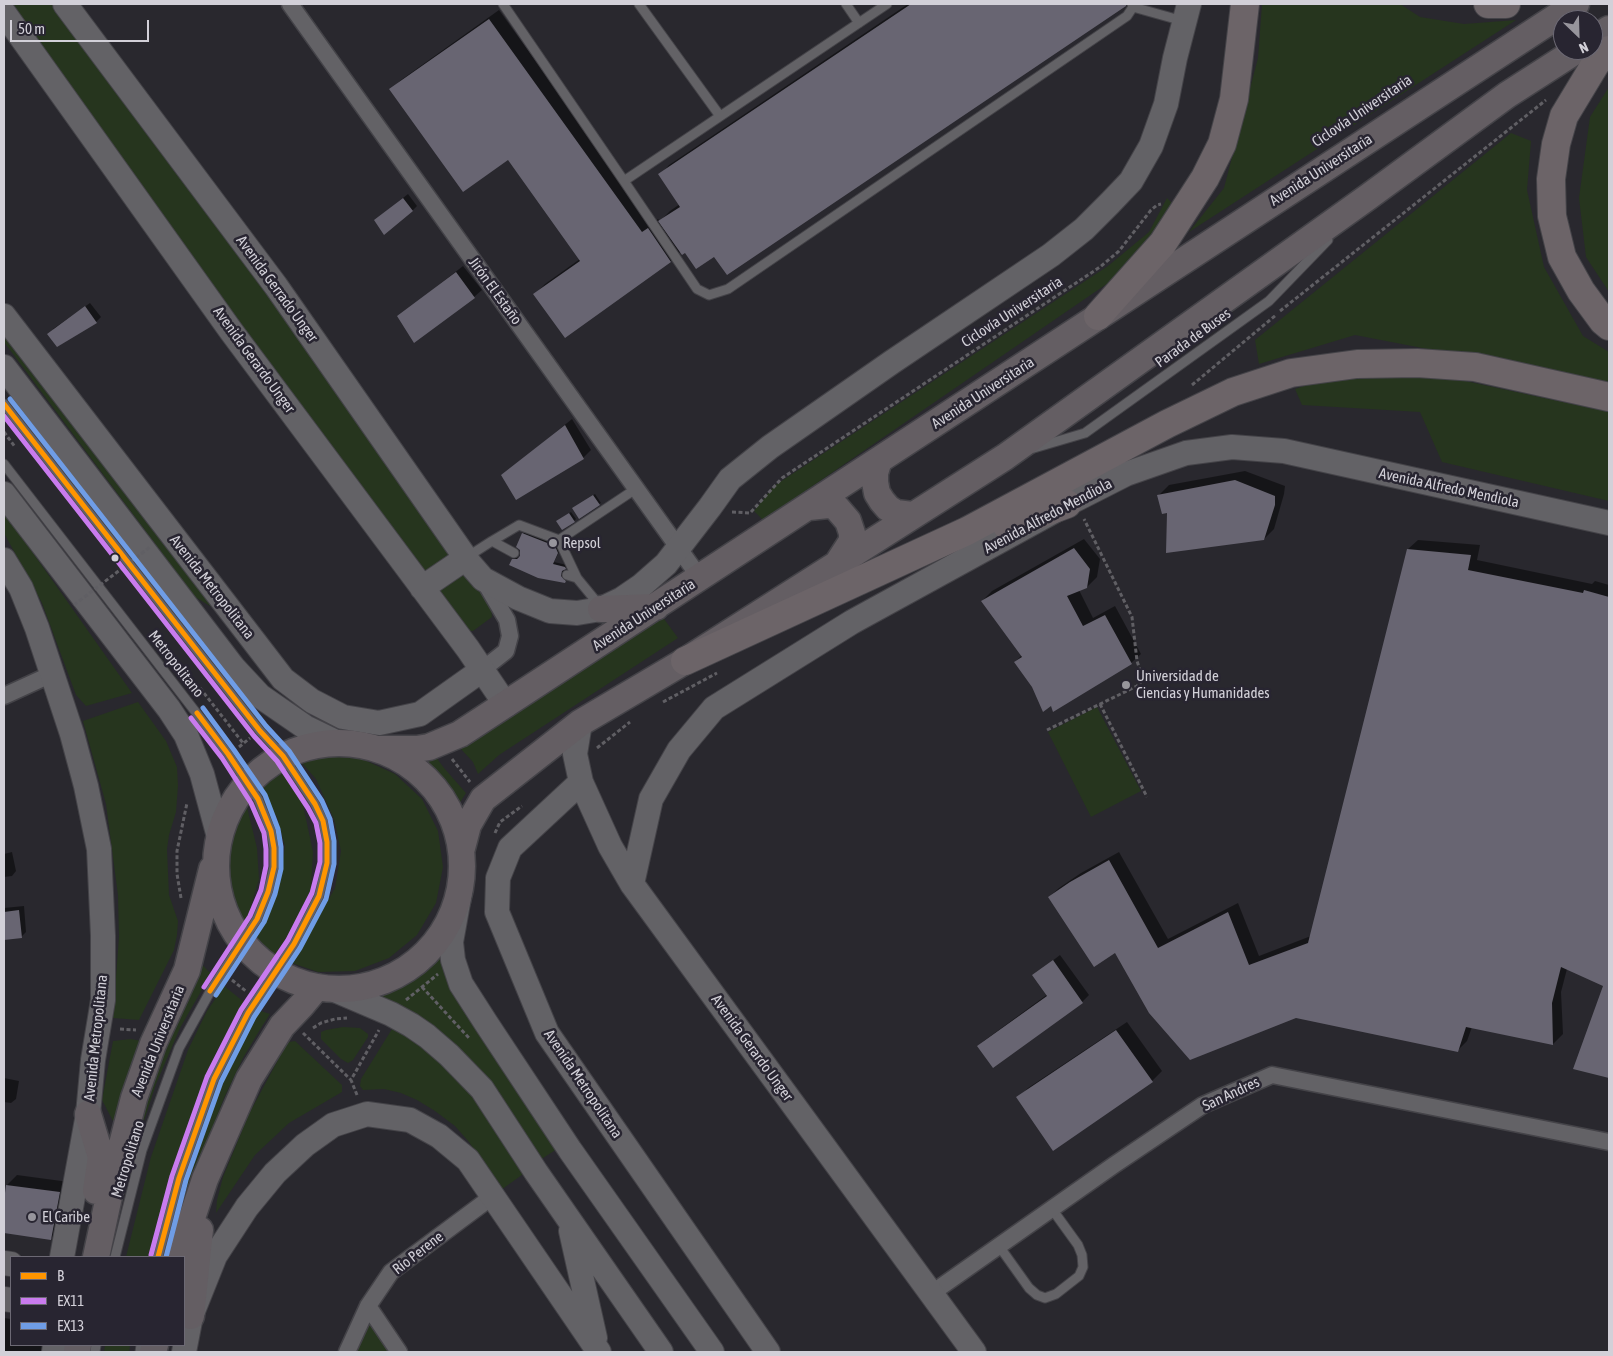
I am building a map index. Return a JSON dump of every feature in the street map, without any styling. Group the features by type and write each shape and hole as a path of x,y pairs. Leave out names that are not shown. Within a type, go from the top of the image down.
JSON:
{"highway":[{"path":"1098,316 1163,243 1205,178 1222,144 1234,99 1245,4"},
{"path":"1488,4 1506,4"},
{"path":"1609,50 1596,63 1564,116 1556,144 1551,179 1552,216 1562,257 1581,291 1603,321 1609,326"},
{"path":"685,660 967,531 1183,416 1233,392 1291,373 1357,364 1416,363 1475,367 1609,397"},
{"path":"924,551 975,538 1071,502"}],"main road":[{"name":"Avenida Gerrado Unger","path":"65,4 276,286 466,558 483,579 518,598 550,611 577,613 601,609"},
{"name":"Avenida Universitaria","path":"95,1256 134,1098 153,1044 187,970 218,845 230,808 248,784 264,768 284,756 310,746 338,742 378,749 418,749 440,744 460,734 1576,4"},
{"path":"601,609 622,599 641,586 666,564 730,479 770,447 1051,255 1084,229 1110,204 1131,181 1151,146 1166,104 1186,12"},
{"name":"Avenida Gerardo Unger","path":"4,13 231,331 422,588 506,705"},
{"path":"462,848 468,825 483,799 580,723 685,660 1005,457 1507,95 1561,60"},
{"name":"Avenida Metropolitana","path":"4,316 283,679 312,701 343,718 379,723 420,714 482,670"},
{"path":"4,367 233,667 260,696 304,727 338,742"},
{"name":"Avenida Alfredo Mendiola","path":"632,884 652,798 679,750 714,708 852,622 1071,502 1126,474 1186,453 1232,447 1284,451 1609,523"},
{"path":"879,460 874,473 877,493 882,502 896,513 912,516"},
{"path":"4,494 169,709 186,735 202,774 218,845 218,889 227,917 242,942 258,959 276,972 390,1014 427,1036 449,1055 482,1089 569,1220 661,1352"},
{"path":"809,507 828,505 836,507 848,521 852,533 852,541 839,561"},
{"path":"422,588 466,558"},
{"name":"Avenida Metropolitana","path":"4,560 24,596 37,628 75,742 99,849 104,936 103,1000 93,1060 88,1114"},
{"path":"601,609 656,607"},
{"name":"Avenida Gerardo Unger","path":"580,723 575,754 581,782 610,846 632,884 974,1352"},
{"path":"378,749 409,764 435,787 452,816 462,848 463,870 451,942 453,960 461,984 570,1150 712,1352"},
{"name":"Avenida Metropolitana","path":"581,782 510,848 498,878 497,912 547,1033 768,1352"},
{"path":"179,1256 205,1179 248,1079 282,1026 302,1005 323,988 365,986 398,974 426,953 447,925 460,892"},
{"path":"191,1316 215,1256 247,1208 275,1173 305,1145 362,1104 410,1120 439,1136 468,1160 599,1352"},
{"path":"62,1256 88,1114"},
{"path":"88,1114 100,1157 92,1222 95,1256"},
{"path":"184,1352 191,1316 205,1179"},
{"path":"569,1220 599,1352"}],"street":[{"name":"Jirón El Estaño","path":"290,4 700,578"},
{"name":"Avenida Gerrado Unger","path":"482,670 506,651 510,636 507,620 483,579"},
{"path":"4,696 52,674"},
{"name":"San Andres","path":"932,1293 1203,1105 1272,1075 1609,1142"},
{"name":"Río Perene","path":"347,1352 368,1306 391,1272 493,1196"},
{"path":"368,1306 399,1352"}],"lane":[{"path":"503,4 697,289 709,295 728,289 1127,16 1132,6 1186,12"},
{"path":"639,4 720,116"},
{"path":"846,4 858,23"},
{"path":"624,181 887,4"},
{"name":"Metropolitano","path":"4,404 260,731 284,756 315,804 323,821 327,842 327,863 319,896 294,944 248,1013 214,1079 179,1178 158,1256"},
{"name":"Metropolitano","path":"4,464 228,754 258,799 271,831 274,867 268,892 257,919 211,990 180,1048 142,1150 115,1256"},
{"path":"559,540 636,488"},
{"path":"466,558 519,525 559,540 577,578 601,609"},
{"path":"492,541 514,553"},
{"path":"567,575 577,578"},
{"path":"999,1246 1029,1288 1037,1295 1045,1298 1056,1294 1080,1276 1083,1267 1082,1255 1078,1245 1052,1209"}],"path":[{"name":"Ciclovía Universitaria","path":"710,507 728,512 750,513 782,478 1100,267 1119,251 1157,205 1166,206 1180,216"},
{"path":"4,432 15,446"},
{"path":"1047,730 1137,686 1142,681 1137,661 1132,617 1071,502"},
{"path":"74,605 150,548"},
{"path":"200,688 243,743"},
{"path":"1100,704 1147,797"},
{"path":"228,754 260,731"},
{"path":"440,744 483,799"},
{"path":"182,905 177,874 177,851 188,799"},
{"path":"224,972 258,999"},
{"path":"403,1003 440,972"},
{"path":"355,1020 347,1018 321,1022 303,1034 351,1080 362,1104"},
{"path":"351,1080 380,1029 372,1026"},
{"path":"114,1029 142,1029"}],"green space":[{"path":"8,4 58,4 471,577 490,595 492,617 473,631 461,631"},
{"path":"1262,4 1400,4 1420,17 1464,24 1516,20 1189,232 1224,188 1258,58"},
{"path":"1609,87 1609,292 1586,257 1579,198 1590,117"},
{"path":"1511,133 1531,141 1527,190 1544,267 1583,336 1609,352 1609,384 1355,335 1259,364 1255,340"},
{"path":"1167,198 1175,206 1153,239 1111,281 763,520 754,511 774,486 1108,266 1149,232"},
{"path":"4,327 215,609 195,597 4,342"},
{"path":"1377,376 1456,379 1609,412 1609,501 1442,462 1420,412 1302,405 1295,389 1328,378"},
{"path":"4,512 132,693 86,706 76,695 42,603 4,533"},
{"path":"659,612 678,638 499,755 478,774 473,762 460,748"},
{"path":"138,702 166,741 177,767 178,786 176,812 167,849 169,895 178,921 177,935 174,950 139,1020 113,1018 119,937 118,895 106,804 83,721"},
{"path":"1097,707 1141,791 1091,817 1048,732"},
{"path":"433,753 466,793 459,804 444,780 421,761"},
{"path":"325,756 362,759 395,774 422,799 438,831 443,867 436,903 417,935 389,958 355,971 318,972 292,963 335,888 341,851 334,819 316,779 301,762"},
{"path":"284,769 303,805 313,852 311,889 293,927 275,955 264,948 254,937 280,884 285,846 277,817 259,786"},
{"path":"246,803 257,848 259,879 245,926 230,898 225,861 233,824"},
{"path":"442,950 454,992 465,1013 560,1147 540,1160 498,1098 370,998 404,982 418,973"},
{"path":"197,959 211,974 180,1028 156,1084 138,1139 114,1229 133,1136"},
{"path":"224,986 244,1002 215,1055 195,1105 149,1256 126,1256 151,1157 188,1050 207,1011"},
{"path":"258,1010 270,1014 243,1058 224,1098 185,1198 182,1196 217,1089"},
{"path":"343,1027 360,1028 368,1034 353,1060 348,1063 341,1059 321,1039 321,1032"},
{"path":"392,1029 412,1037 470,1088 526,1172 501,1190 469,1142 455,1126 435,1111 401,1093 384,1089 363,1090 360,1086 361,1079"},
{"path":"131,1039 142,1041 114,1123 102,1100 113,1041"},
{"path":"295,1041 342,1085 342,1092 289,1123 255,1155 216,1213 223,1177 249,1114 286,1045 289,1042"},
{"path":"370,1320 391,1352 353,1352"},
{"path":"105,1346 130,1346 129,1352 104,1352"}],"building":[{"path":"911,4 1126,4 1126,6 727,275 714,257 696,269 685,253 682,255 658,221 680,207 658,174"},
{"path":"489,19 642,232 648,228 671,262 565,338 533,294 580,261 508,160 463,192 389,89"},
{"path":"403,198 413,211 384,235 374,220"},
{"path":"456,272 475,298 414,343 397,316"},
{"path":"85,306 97,323 57,347 47,334"},
{"path":"565,425 584,459 516,500 501,475"},
{"path":"1235,480 1275,496 1275,505 1264,540 1166,553 1167,513 1162,514 1157,495"},
{"path":"593,495 600,505 579,519 572,508"},
{"path":"569,513 575,522 562,530 556,521"},
{"path":"522,533 555,546 558,553 553,564 565,567 566,569 562,571 561,576 566,581 565,583 538,578 509,565 512,559 517,559 520,556 520,550 516,547"},
{"path":"1074,548 1090,569 1087,588 1067,596 1083,626 1105,615 1132,664 1053,712 1051,706 1043,712 1032,687 1014,662 1022,657 981,601"},
{"path":"1407,549 1471,555 1468,570 1583,593 1584,590 1609,597 1609,1078 1573,1069 1603,986 1561,967 1552,1003 1553,1045 1466,1027 1458,1052 1296,1018 1190,1060 1149,1013 1115,953 1094,967 1048,897 1109,860 1158,948 1228,912 1249,965 1308,943"},
{"path":"19,910 22,938 4,940 4,912"},
{"path":"1053,960 1083,1003 993,1068 977,1046 1047,996 1032,975"},
{"path":"1116,1030 1153,1082 1053,1151 1016,1097"},
{"name":"El Caribe","path":"6,1185 60,1192 51,1240 4,1233"}],"transit line":[{"name":"EX13","path":"10,399 266,726 289,751 322,801 330,819 334,841 334,864 326,899 300,948 254,1017 221,1082 186,1180 166,1256"},
{"name":"B","path":"4,404 260,731 283,756 315,804 323,821 327,842 327,863 319,896 294,944 248,1013 214,1079 179,1178 158,1256"},
{"name":"EX11","path":"4,416 254,736 277,761 316,823 320,843 320,862 312,893 288,940 241,1010 207,1077 172,1176 151,1255"},
{"name":"EX13","path":"203,708 265,795 278,829 281,847 281,869 275,894 264,922 216,995"},
{"name":"B","path":"197,713 228,754 258,799 271,831 274,848 274,867 268,892 257,919 210,991"},
{"name":"EX11","path":"191,718 222,758 251,803 264,833 266,849 266,866 261,890 250,916 204,987"}],"place":[{"name":"Repsol","path":"553,543"},
{"name":"Universidad de Ciencias y Humanidades","path":"1126,685"},
{"name":"El Caribe","path":"32,1217"}]}
